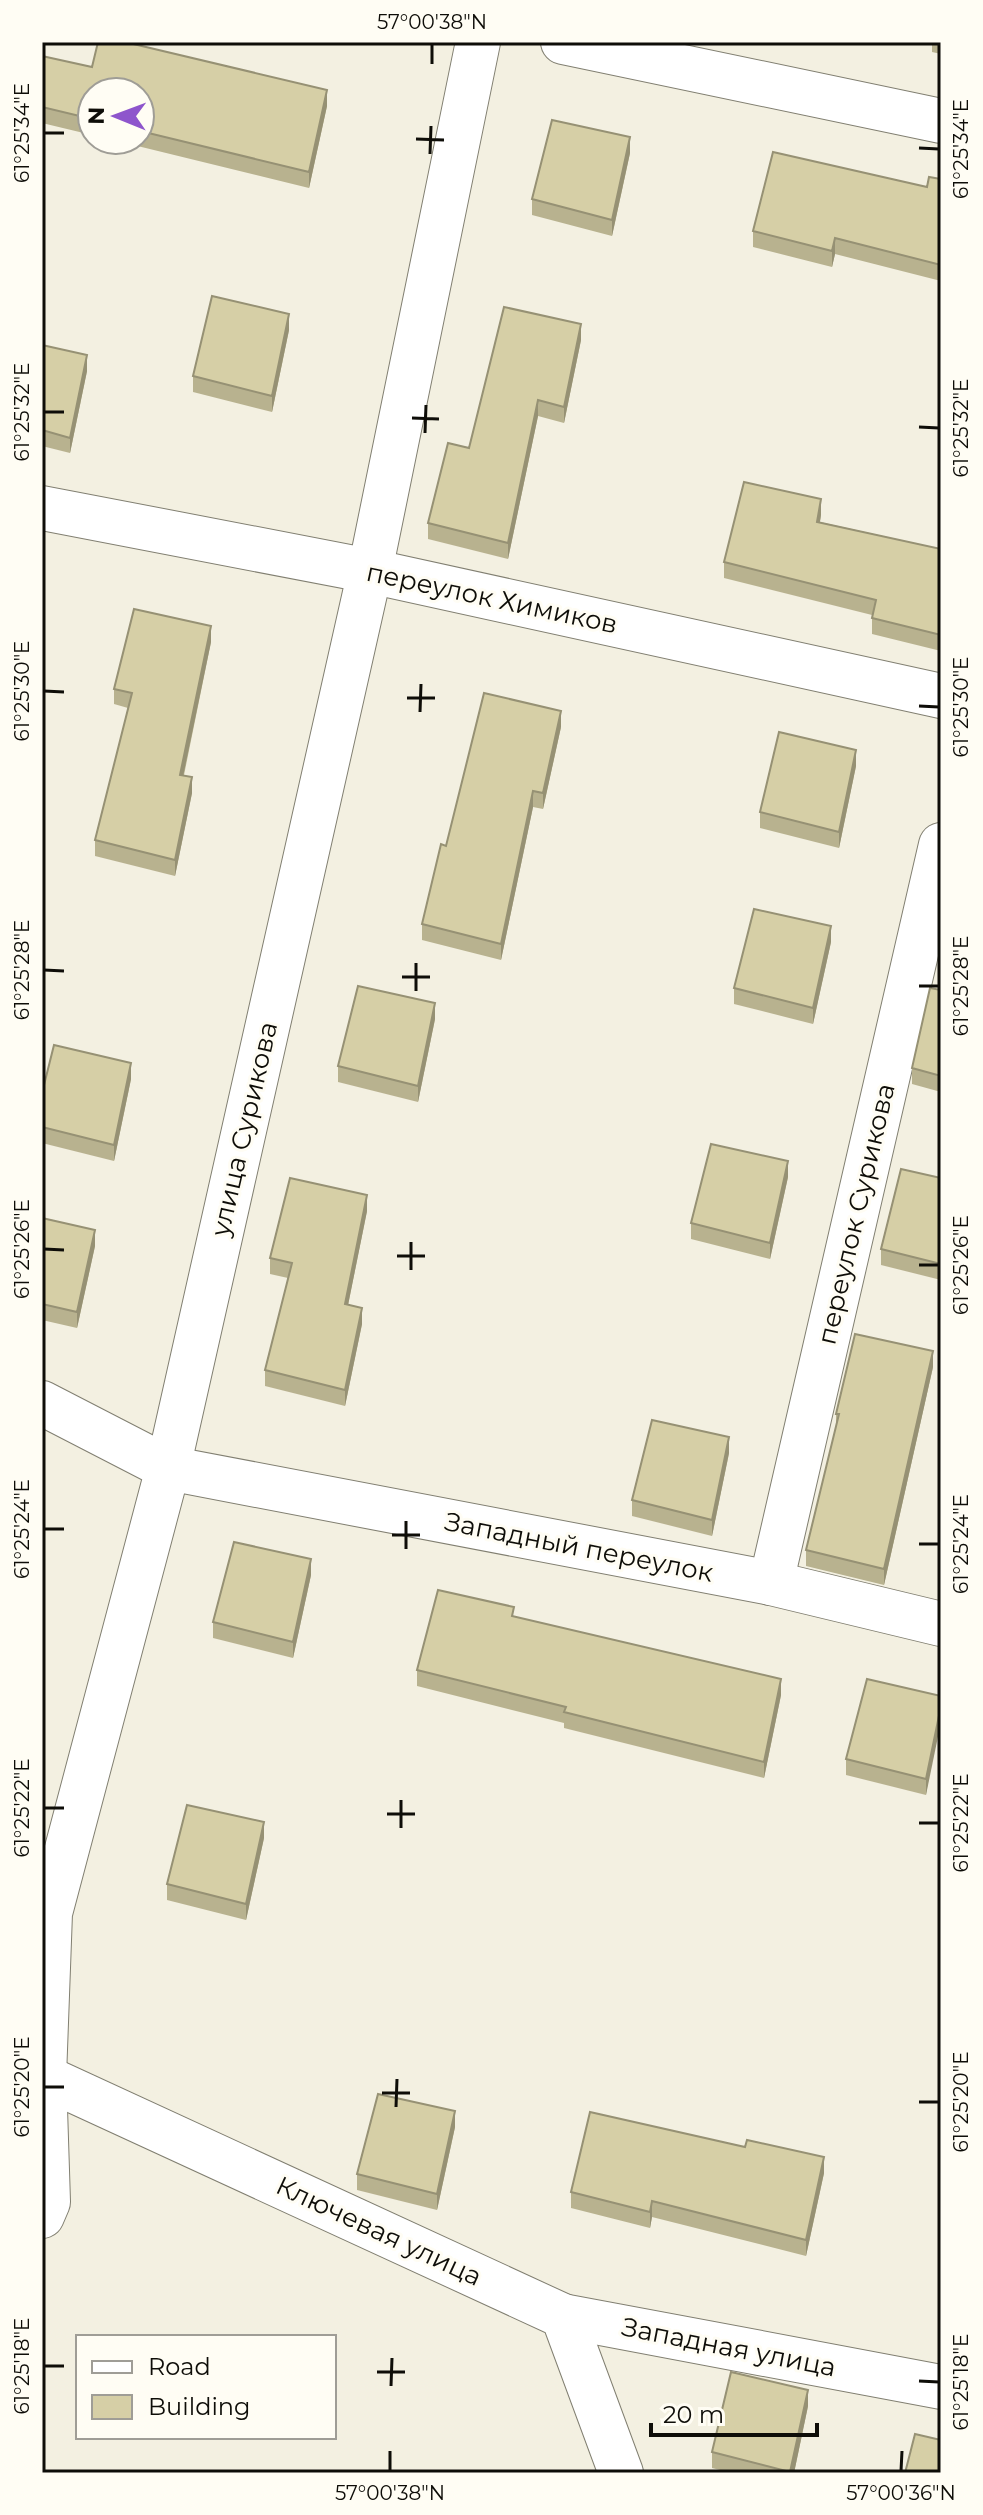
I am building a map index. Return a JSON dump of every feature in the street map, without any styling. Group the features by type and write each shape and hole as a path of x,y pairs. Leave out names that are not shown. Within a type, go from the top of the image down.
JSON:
{"street":[{"name":"улица Сурикова","path":"42,2216 48,2202 43,2077 50,1913 168,1468 370,571 478,42"},
{"path":"563,42 941,121"},
{"name":"переулок Химиков","path":"42,508 370,571 941,696"},
{"name":"переулок Сурикова","path":"771,1583 941,845"},
{"name":"Западный переулок","path":"42,1403 168,1468 771,1583 941,1624"},
{"name":"Ключевая улица","path":"43,2077 563,2316"},
{"path":"563,2316 621,2473"},
{"name":"Западная улица","path":"563,2316 941,2387"}],"building":[{"path":"98,42 125,42 327,90 309,172 156,135 156,76 76,76 76,115 42,107 42,56 92,67"},
{"path":"552,120 630,137 612,220 532,199"},
{"path":"773,152 927,187 929,177 941,179 941,265 835,238 832,251 753,231"},
{"path":"212,296 289,314 272,396 193,376"},
{"path":"504,307 581,324 564,407 538,400 508,543 428,523 448,443 469,448"},
{"path":"42,345 87,355 70,438 42,430"},
{"path":"744,482 821,499 817,522 941,549 941,635 872,618 876,600 724,562"},
{"path":"134,609 211,626 180,775 192,777 175,860 95,840 132,693 114,689"},
{"path":"484,693 561,711 543,793 533,791 501,944 422,924 441,844 446,846"},
{"path":"779,732 856,750 839,832 760,812"},
{"path":"754,909 831,926 813,1008 734,988"},
{"path":"358,986 435,1003 418,1086 338,1066"},
{"path":"930,988 941,990 941,1076 912,1068"},
{"path":"54,1045 131,1063 114,1145 42,1127 42,1093"},
{"path":"711,1144 788,1161 770,1243 691,1223"},
{"path":"901,1169 941,1178 941,1264 881,1249"},
{"path":"290,1178 367,1195 345,1304 362,1308 345,1390 265,1370 292,1263 270,1258"},
{"path":"42,1218 95,1230 77,1312 42,1304"},
{"path":"855,1334 933,1351 884,1569 806,1550"},
{"path":"652,1420 729,1437 712,1520 632,1500"},
{"path":"234,1542 311,1559 293,1642 213,1622"},
{"path":"438,1590 514,1607 512,1616 781,1679 764,1762 564,1712 566,1707 417,1670"},
{"path":"867,1679 941,1696 926,1779 846,1759"},
{"path":"187,1805 264,1822 246,1904 167,1884"},
{"path":"378,2094 455,2111 437,2194 357,2174"},
{"path":"590,2112 745,2147 747,2140 824,2157 806,2240 652,2201 650,2212 571,2192"},
{"path":"731,2372 808,2390 790,2472 712,2452"},
{"path":"915,2434 941,2440 941,2473 905,2473"}]}
